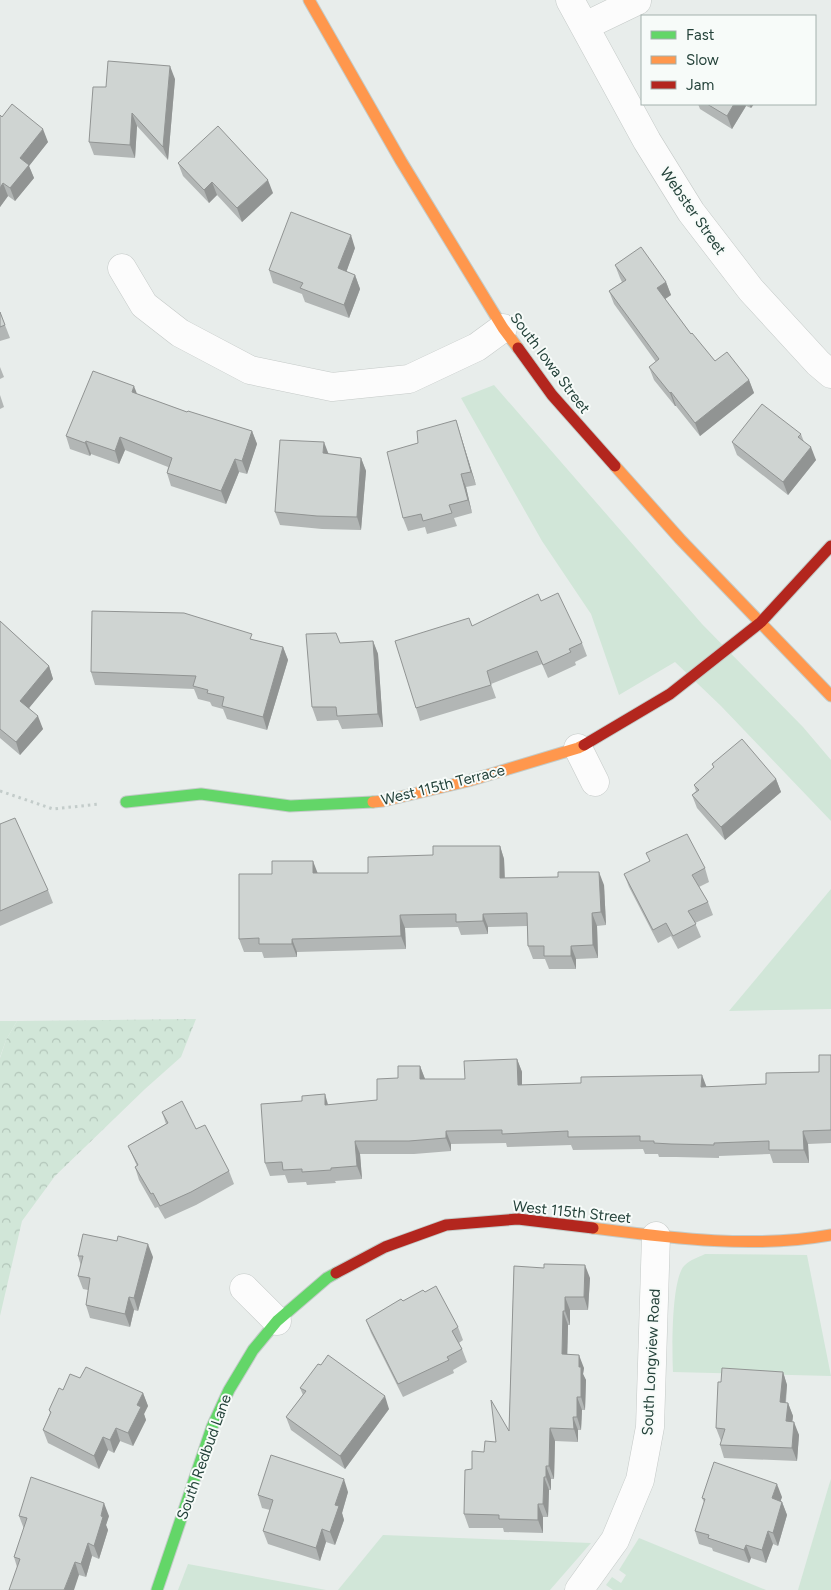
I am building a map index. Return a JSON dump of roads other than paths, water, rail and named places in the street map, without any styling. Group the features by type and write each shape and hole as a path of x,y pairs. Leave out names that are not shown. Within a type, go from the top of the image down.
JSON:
{"street":[{"name":"South Iowa Street","path":"309,0 400,161 503,328 552,395 680,539 831,696"},
{"name":"Webster Street","path":"570,0 646,141 690,212 751,290 818,363 831,374"},
{"path":"585,26 637,1"},
{"path":"122,268 144,305 180,333 250,370 332,387 409,379 477,347 503,328"},
{"name":"West 115th Terrace","path":"126,802 201,794 290,806 384,802 578,748 670,694 761,622 831,546"},
{"path":"578,748 595,782"},
{"name":"West 115th Street","path":"277,1321 327,1278 385,1247 446,1225 518,1219 656,1236 732,1241 808,1239 831,1234"},
{"name":"South Longview Road","path":"579,1590 615,1540 640,1480 650,1427 656,1236"},
{"path":"244,1288 277,1321"},
{"name":"South Redbud Lane","path":"157,1590 212,1427 229,1390 253,1350 277,1321"}]}
